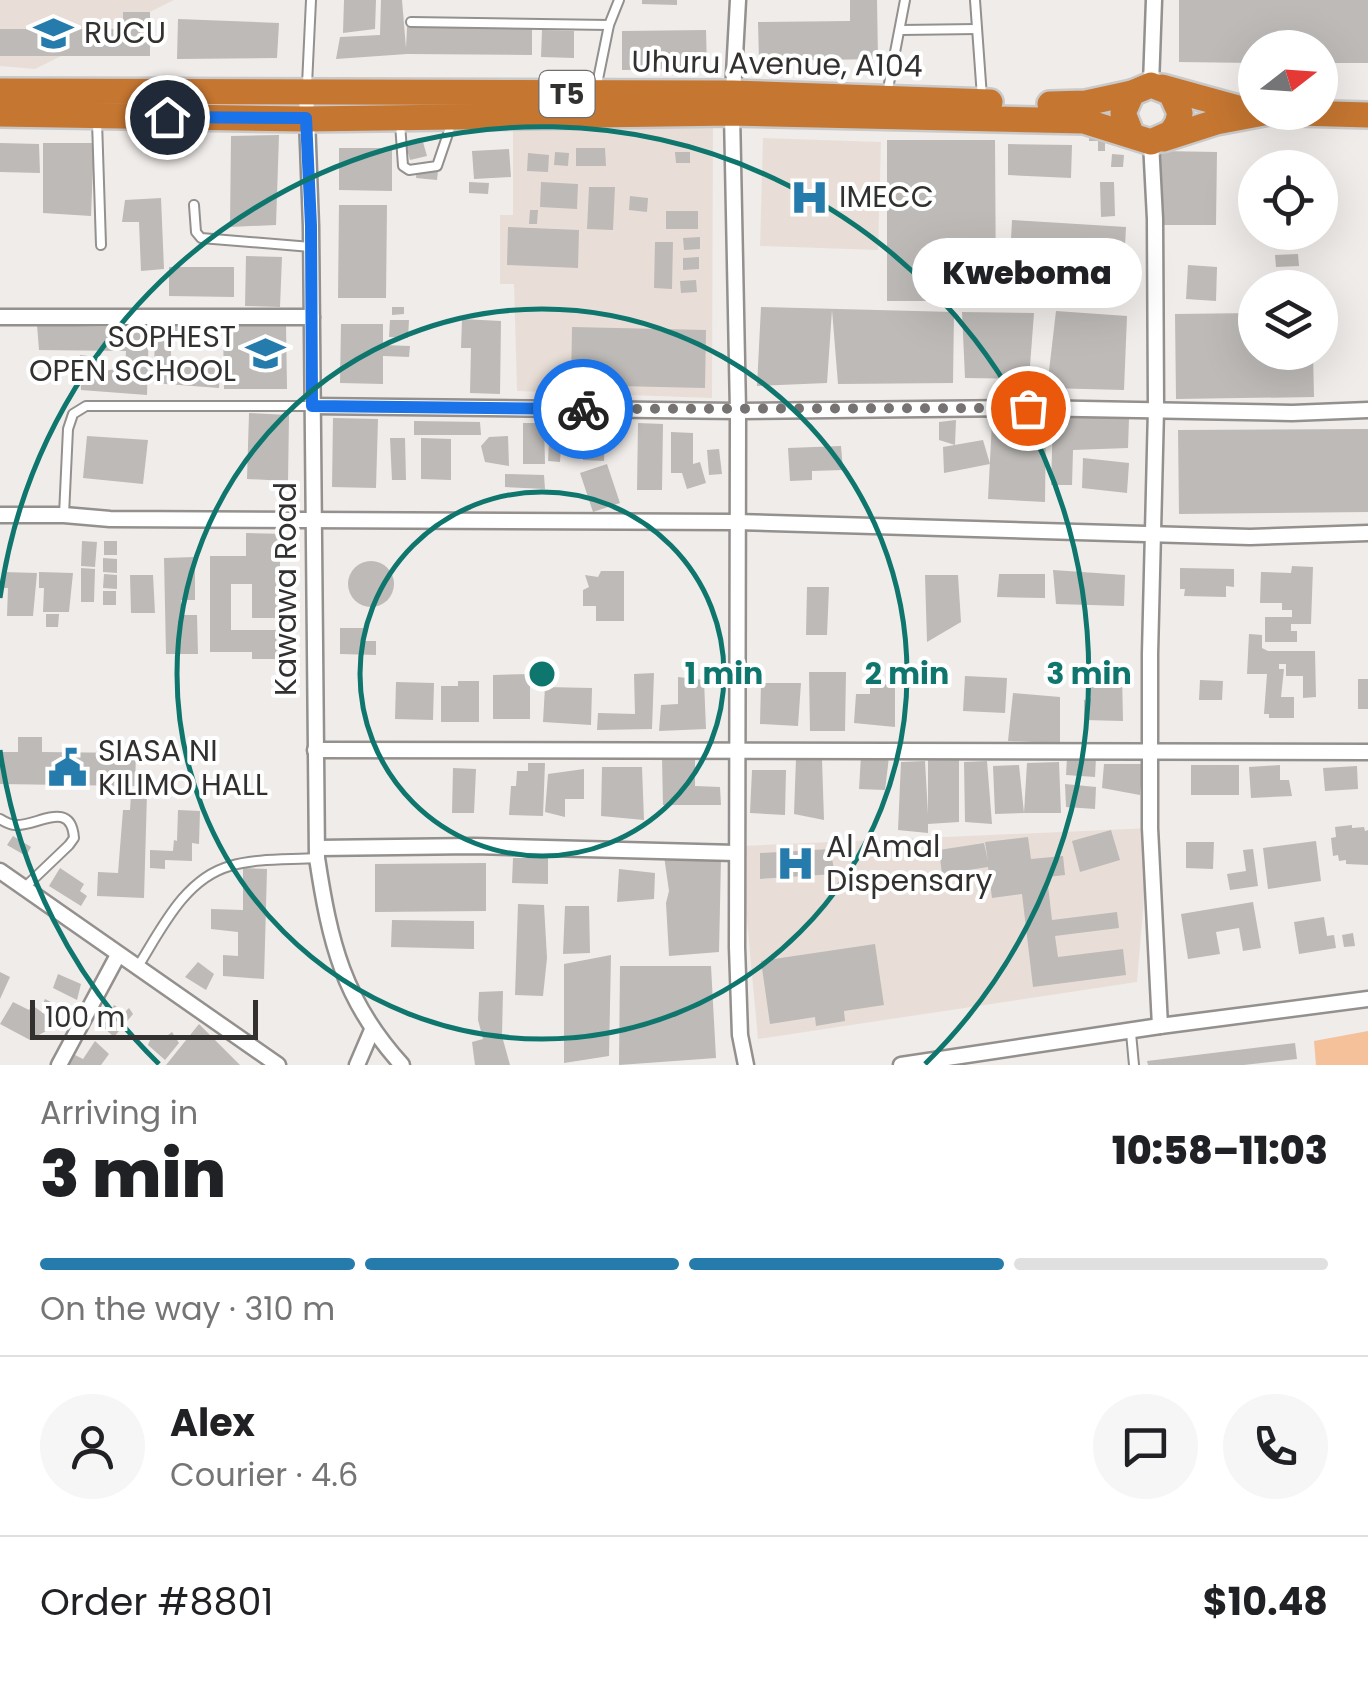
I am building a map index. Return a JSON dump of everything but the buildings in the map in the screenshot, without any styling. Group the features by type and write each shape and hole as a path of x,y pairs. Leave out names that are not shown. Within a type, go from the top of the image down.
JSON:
{"highway":[{"name":"Uhuru Avenue, A104","path":"886,109 982,102 1076,104 1148,88"},
{"name":"T5","path":"1148,88 1238,108"},
{"path":"1148,88 1172,93 1180,113 1171,133 1148,138 1123,113 1148,88"},
{"name":"Uhuru Avenue, A104","path":"0,114 306,90 399,104 733,103"},
{"name":"Uhuru Avenue, A104","path":"0,91 97,104 306,118 399,104"},
{"name":"Uhuru Avenue, A104","path":"455,104 595,94 1084,121 1148,138"},
{"path":"1338,114 1368,114"},
{"path":"1148,138 1238,118"}],"street":[{"path":"738,0 733,103 738,411 736,854 740,1035 746,1065"},
{"path":"1148,88 1154,0"},
{"name":"Kawawa Road","path":"306,90 318,853 328,928 348,988 372,1030 402,1065"},
{"path":"1148,138 1156,220 1150,828 1160,1026"},
{"path":"0,317 312,317"},
{"path":"312,406 738,411 1368,410"},
{"path":"0,515 313,521 488,518 736,522 1250,537 1368,533"},
{"path":"315,750 1368,752"},
{"path":"318,853 474,846 736,854"},
{"path":"0,870 278,1065"},
{"path":"59,1065 118,956"},
{"path":"901,1065 1368,1000"},
{"path":"357,1065 372,1030"}],"lane":[{"path":"306,90 311,0"},
{"path":"595,94 609,24 618,0"},
{"path":"886,109 905,0"},
{"path":"976,0 982,102"},
{"path":"411,22 609,24"},
{"path":"901,30 978,29"},
{"path":"97,104 101,245"},
{"path":"399,104 403,166 409,170 437,166 455,104"},
{"path":"194,205 196,232 201,238 311,247"},
{"path":"64,515 68,429 73,414 86,406 312,406"},
{"path":"0,819 21,825 57,816 69,821 74,830 69,844 24,888"},
{"path":"137,968 176,906 204,878 227,866 318,853"},
{"path":"1131,1033 1134,1065"}],"shaded area":[{"name":"RUCU","path":"0,0 174,0 35,69 0,66"},
{"path":"513,120 713,122 712,398 517,391 514,284 500,284 500,215 513,215"},
{"path":"763,138 881,142 878,250 760,246"},
{"path":"1150,828 1137,982 758,1039 740,846"},
{"path":"1368,1031 1368,1065 1316,1065 1314,1041"}],"way so far":[{"path":"583,409 1028,408"}],"place":[{"name":"RUCU","path":"54,33"},
{"name":"IMECC","path":"809,197"},
{"name":"SOPHEST OPEN SCHOOL","path":"266,354"},
{"name":"Kweboma","path":"1028,408"},
{"name":"SIASA NI KILIMO HALL","path":"68,768"},
{"name":"Al Amal Dispensary","path":"796,864"}],"route":[{"path":"167,117 306,118 312,406 583,409"}]}
